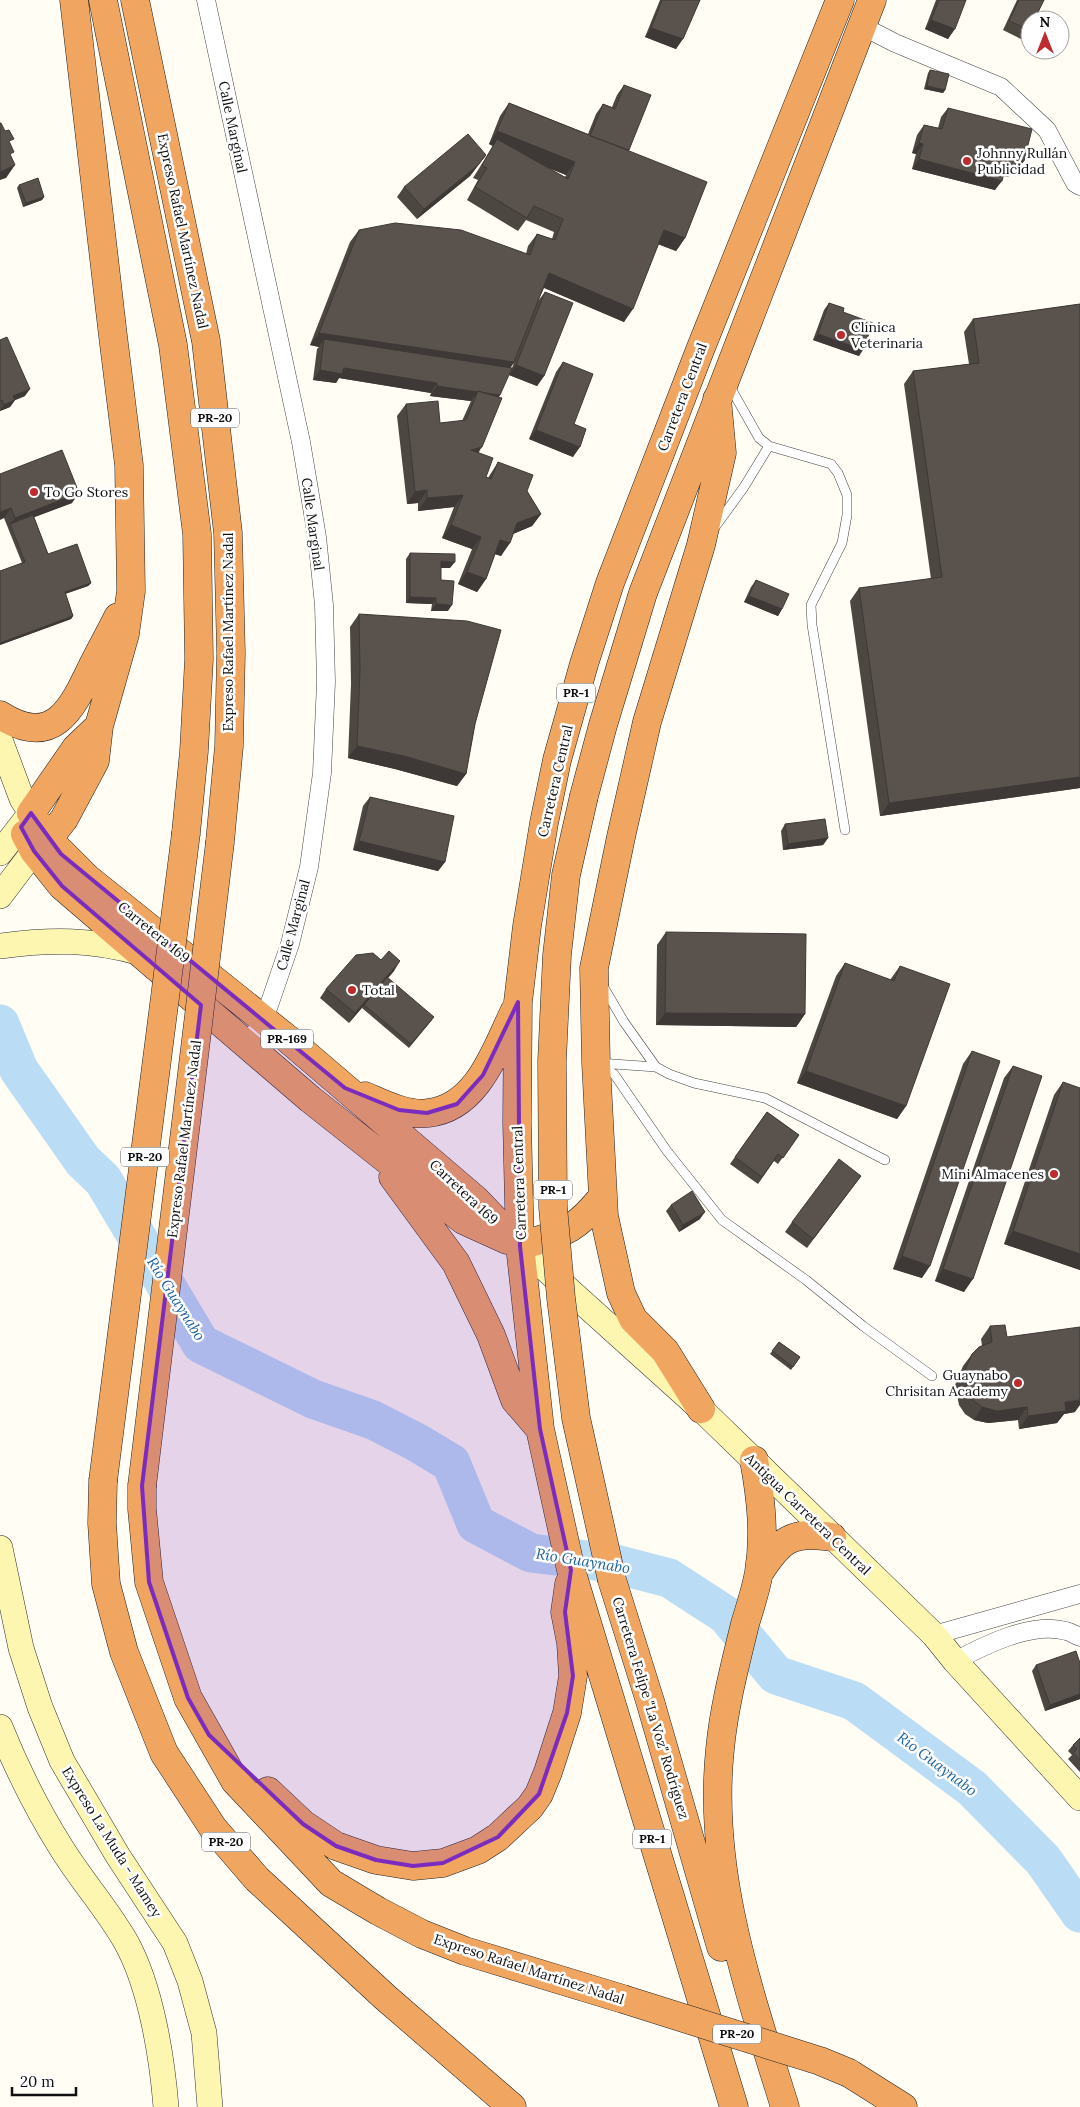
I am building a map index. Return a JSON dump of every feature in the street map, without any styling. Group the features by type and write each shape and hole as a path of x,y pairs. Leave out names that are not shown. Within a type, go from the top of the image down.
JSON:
{"highway":[{"path":"41,845 64,819 95,761 99,726 125,634 131,591 130,466 112,336 74,0"},
{"name":"Expreso Rafael Martínez Nadal","path":"103,0 173,346 197,534 199,659 186,833 103,1481 102,1522 106,1584 124,1652 164,1753 213,1828 257,1879 386,1998 512,2107"},
{"name":"Expreso Rafael Martínez Nadal","path":"135,0 206,341 228,533 231,653 228,746 220,842 142,1486 142,1509 150,1582 188,1698 235,1781 331,1883 422,1934 465,1951 811,2058 849,2073 903,2107"},
{"name":"Carretera Central","path":"540,1429 520,1246 517,1122 518,1002 527,926 544,823 557,760 584,664 610,583 700,350 840,0"},
{"name":"PR-1","path":"721,389 872,0"},
{"path":"701,1409 665,1351 633,1319 621,1293 604,1216 602,1196 594,968 647,722 701,545 722,453 721,389"},
{"name":"Carretera Felipe \"La Voz\" Rodríguez","path":"721,389 643,593 603,725 566,875 557,955 552,1061 553,1206 561,1298 576,1418 612,1580 650,1702 768,2107"},
{"path":"0,715 10,721 31,728 58,722 77,699 131,591"},
{"path":"26,820 76,748 99,726"},
{"name":"Carretera 169","path":"26,820 62,886 100,920 310,1098 463,1220 520,1246"},
{"name":"Carretera 169","path":"41,845 87,878 264,1020 476,1200 520,1246"},
{"path":"345,1088 399,1110 427,1114 457,1104 483,1076 518,1002"},
{"path":"380,1154 390,1172 456,1263 491,1335 515,1400 540,1429"},
{"path":"520,1246 566,1232 587,1217 602,1196"},
{"name":"PR-1","path":"540,1429 571,1570 734,2107"},
{"path":"754,1460 761,1495 763,1527 758,1573 733,1673 720,1749 717,1820 724,1880 739,1952 784,2107"},
{"path":"758,1573 775,1548 793,1538 810,1534 832,1537"},
{"path":"209,1735 304,1824 336,1846 376,1860 413,1866 443,1863 478,1850 498,1838 530,1807 539,1794 548,1772 567,1713 573,1676 571,1642 565,1612 571,1570"}],"main road":[{"name":"Carretera 169","path":"0,740 22,799 26,820"},
{"name":"Carretera 169","path":"0,791 26,820"},
{"path":"0,853 26,820"},
{"path":"5,890 41,845"},
{"path":"0,946 45,941 74,941 111,945 141,953"},
{"name":"Antigua Carretera Central","path":"520,1246 701,1409 934,1635 954,1661 1080,1798"},
{"name":"Expreso La Muda - Mamey","path":"0,1548 21,1648 40,1707 62,1761 118,1856 175,1943 190,1981 204,2033 210,2107"},
{"path":"0,1727 32,1796 62,1850 100,1902 126,1943 140,1972 151,2012 164,2082 166,2107"}],"street":[{"name":"Calle Marginal","path":"206,0 301,442 317,537 324,605 326,682 322,773 309,867 290,944 264,1020 248,1046"},
{"path":"862,26 895,43 1001,87 1047,130 1075,183 1080,186"},
{"path":"934,1635 1080,1594"},
{"path":"954,1661 986,1644 1026,1632 1050,1629 1066,1631 1080,1637"}],"lane":[{"path":"721,389 759,438 769,446 831,464 838,473 847,495 847,515 842,543 811,605 812,625 845,830"},
{"path":"701,545 744,487 769,446"},
{"path":"594,968 624,1022 656,1067"},
{"path":"596,1063 656,1067 694,1083 765,1098 885,1160"},
{"path":"596,1063 614,1074 667,1151 722,1220 806,1280 863,1326 932,1376"}],"highlighted area":[{"path":"31,813 61,854 345,1088 399,1110 427,1113 457,1104 483,1075 518,1002 520,1246 540,1429 571,1570 565,1612 573,1676 567,1713 539,1794 498,1837 443,1863 413,1866 376,1860 336,1846 303,1824 209,1735 188,1698 149,1582 142,1486 201,1005 62,886 34,851 21,827"}],"building":[{"path":"662,0 700,0 683,39 651,28"},
{"path":"939,0 966,0 955,29 931,20"},
{"path":"1019,0 1044,0 1039,10 1020,10 1020,26 1009,21"},
{"path":"930,70 949,74 945,90 927,86"},
{"path":"624,85 651,95 629,150 590,136 603,104 615,109"},
{"path":"509,103 707,182 685,238 664,230 633,309 549,273 514,362 319,333 359,230 395,223 461,230 530,255 537,234 555,240 563,219 534,206 527,218 475,187 487,168 482,165 497,139 568,179 575,162 497,131"},
{"name":"Johnny Rullán Publicidad","path":"948,108 1032,129 1024,161 1017,159 1015,167 1006,165 1002,181 919,159 923,144 919,143 924,125 942,129"},
{"path":"0,123 5,131 9,130 14,139 9,141 14,152 10,154 15,165 0,172"},
{"path":"468,134 486,155 477,166 424,209 404,187"},
{"path":"38,178 44,197 26,203 19,185"},
{"path":"545,292 573,303 544,376 516,365"},
{"name":"Clínica Veterinaria","path":"829,303 844,308 843,312 873,323 863,350 818,334"},
{"path":"1080,304 1080,777 889,803 859,588 942,577 913,371 979,363 973,319"},
{"path":"7,337 30,389 13,396 15,400 4,405 2,400 0,401 0,340"},
{"path":"324,339 512,368 500,395 437,386 437,383 344,368 342,374 320,370"},
{"path":"563,362 593,374 574,424 586,429 580,447 536,430"},
{"path":"478,391 502,398 482,447 471,450 493,458 486,477 491,479 498,462 533,475 527,491 541,514 517,523 510,543 500,540 486,579 467,572 481,537 451,525 463,495 427,498 427,490 415,492 406,404 438,401 440,423 466,420"},
{"name":"To Go Stores","path":"62,450 79,493 15,518 11,508 0,512 0,474"},
{"path":"33,515 48,554 77,544 91,583 65,592 73,616 0,643 0,571 25,562 10,524"},
{"path":"410,553 455,554 455,562 441,561 441,580 454,581 452,605 436,604 436,598 410,597"},
{"path":"756,580 789,594 782,609 749,596"},
{"path":"359,614 467,621 501,630 475,724 466,774 404,756 357,746 360,671"},
{"path":"370,797 454,816 445,862 359,841"},
{"path":"825,819 828,838 788,844 785,824"},
{"path":"666,932 806,934 805,1014 665,1013"},
{"name":"Total","path":"389,951 400,961 355,1013 326,989 356,955 373,953 381,960"},
{"path":"845,963 894,981 900,966 950,984 906,1106 806,1071"},
{"path":"387,977 434,1017 411,1044 364,1005"},
{"name":"Mini Almacenes","path":"972,1051 1000,1061 930,1266 902,1256"},
{"name":"Mini Almacenes","path":"1013,1066 1042,1076 973,1279 943,1269"},
{"name":"Mini Almacenes","path":"1063,1082 1080,1088 1080,1254 1013,1231"},
{"path":"767,1112 799,1135 783,1158 778,1154 762,1177 735,1157"},
{"path":"839,1159 861,1176 813,1239 792,1222"},
{"path":"692,1191 705,1212 683,1225 671,1205"},
{"name":"Guaynabo Chrisitan Academy","path":"1005,1325 1007,1337 1080,1327 1080,1400 1065,1402 1066,1411 1028,1416 1027,1407 997,1411 982,1407 974,1401 968,1393 964,1372 972,1354 979,1347 992,1342 990,1326"},
{"path":"779,1342 800,1357 793,1367 772,1351"},
{"path":"1076,1651 1080,1663 1080,1694 1050,1705 1036,1665"},
{"path":"1080,1738 1080,1760 1073,1753 1077,1749 1073,1745"}],"waterway":[{"name":"Río Guaynabo","path":"0,1024 19,1070 83,1161 103,1180 201,1344 313,1399 373,1420 451,1463 476,1524 531,1553 611,1563 669,1578 726,1615 776,1675 854,1701 972,1788 1043,1860 1080,1913"}],"place":[{"name":"Johnny Rullán Publicidad","path":"967,161"},
{"name":"Clínica Veterinaria","path":"841,335"},
{"name":"To Go Stores","path":"34,492"},
{"name":"Total","path":"352,990"},
{"name":"Mini Almacenes","path":"1054,1174"},
{"name":"Guaynabo Chrisitan Academy","path":"1018,1383"}]}
